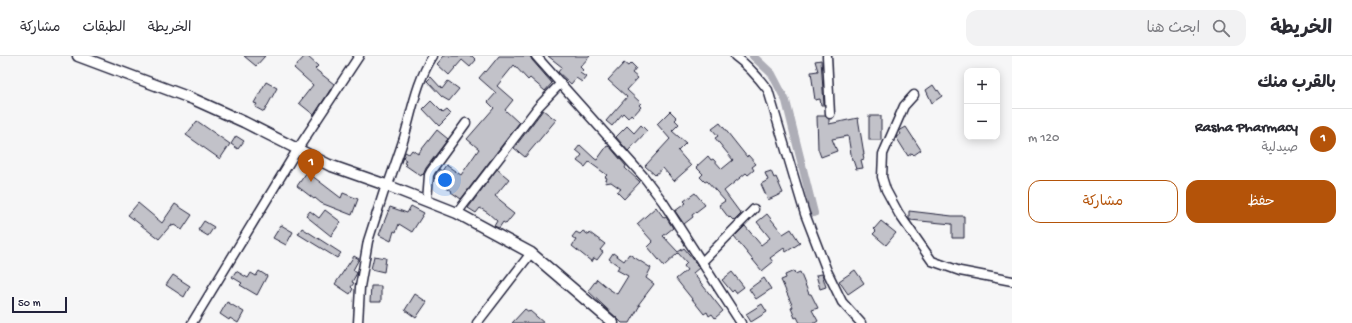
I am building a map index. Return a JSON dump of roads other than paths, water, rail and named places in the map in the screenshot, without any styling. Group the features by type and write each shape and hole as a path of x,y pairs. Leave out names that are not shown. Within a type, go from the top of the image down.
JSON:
{"main road":[{"path":"78,56 194,99 244,122 329,165 387,185 457,213 531,253 614,323"}],"street":[{"path":"192,323 298,150 359,56"},
{"path":"358,323 360,287 367,247 404,139 420,85 433,56"},
{"path":"536,56 596,125 640,172 663,202 741,323"},
{"path":"735,56 751,69 768,90 805,214 827,271 842,302 861,323"},
{"path":"826,56 830,114"},
{"path":"457,213 538,108 561,83"},
{"path":"914,95 904,106 883,154 882,177 886,190 899,214 932,261 960,271 1012,281"},
{"path":"426,201 429,175 431,171 466,123"},
{"path":"702,262 754,209"},
{"path":"477,323 531,253"}],"waterway":[{"path":"753,56 772,74 786,101 814,213"}],"place":[{"name":"Rasha Pharmacy","path":"311,182"}]}
